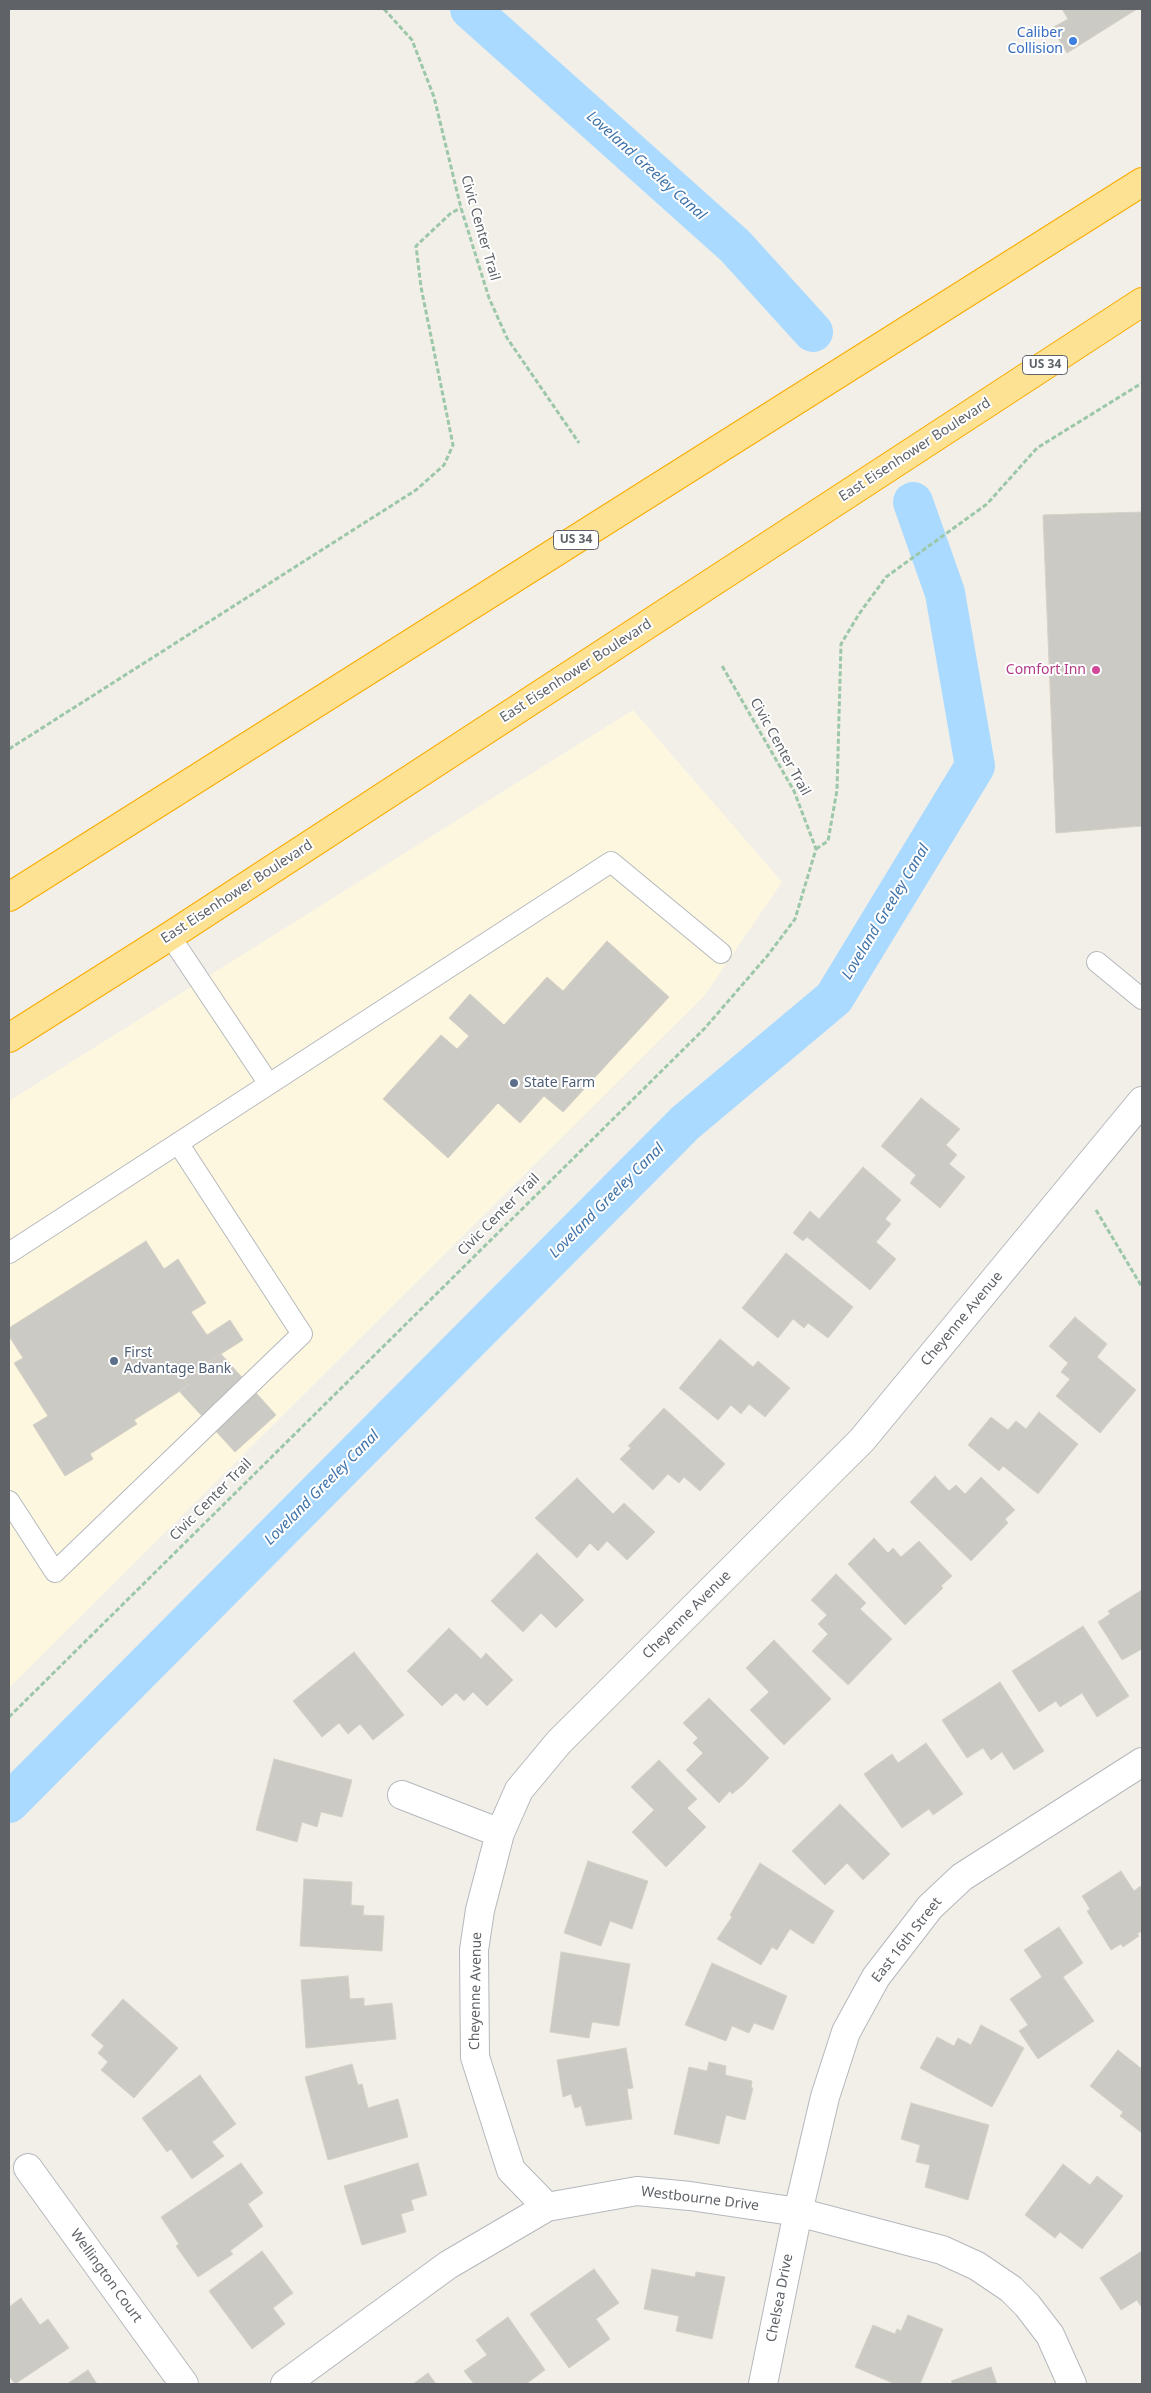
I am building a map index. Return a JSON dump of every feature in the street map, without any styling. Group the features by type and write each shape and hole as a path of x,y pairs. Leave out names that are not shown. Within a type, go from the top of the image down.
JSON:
{"highway":[{"name":"US 34","path":"9,897 1142,182"},
{"name":"East Eisenhower Boulevard","path":"9,1038 170,936 1142,302"}],"street":[{"name":"Cheyenne Avenue","path":"547,2207 511,2170 475,2057 474,1950 480,1910 500,1833 519,1790 559,1742 862,1440 1142,1101"},
{"name":"East 16th Street","path":"798,2212 825,2098 846,2032 876,1977 930,1907 962,1877 1142,1762"},
{"path":"402,1795 500,1833"},
{"name":"Wellington Court","path":"28,2168 184,2384"},
{"name":"Westbourne Drive","path":"285,2384 448,2265 547,2207 637,2191 690,2196 798,2212 942,2250 976,2266 1011,2289 1027,2305 1050,2335 1072,2384"},
{"name":"Chelsea Drive","path":"763,2384 798,2212"}],"lane":[{"path":"9,1253 612,862 721,953"},
{"path":"170,936 269,1084"},
{"path":"1097,962 1142,999"},
{"path":"9,1501 55,1572 302,1334 178,1143"}],"path":[{"name":"Civic Center Trail","path":"384,9 412,40 419,56 434,97 461,208 489,298 507,338 580,443"},
{"path":"9,749 416,490 444,465 453,445 420,287 416,246 451,213 461,208"},
{"path":"816,849 828,841 837,790 841,644 859,614 886,577 987,504 1037,448 1142,383"},
{"name":"Civic Center Trail","path":"9,1717 705,1028 768,955 795,919 816,849 794,791 721,664"},
{"path":"1078,1179 1142,1287"}],"shaded area":[{"path":"633,710 782,882 705,995 9,1688 9,1101"}],"building":[{"name":"Caliber Collision","path":"1062,9 1137,9 1067,53 1052,28 1068,19"},
{"name":"Comfort Inn","path":"1142,512 1142,826 1056,833 1043,515"},
{"path":"607,941 669,997 563,1112 544,1096 520,1123 498,1103 448,1158 383,1099 441,1035 457,1049 469,1036 449,1018 470,994 504,1025 547,977 563,991"},
{"path":"921,1098 960,1129 946,1145 957,1155 949,1164 965,1177 940,1208 910,1183 916,1175 881,1146"},
{"path":"863,1167 901,1200 885,1219 891,1224 876,1242 896,1259 870,1290 807,1237 803,1241 793,1233 810,1211 819,1219"},
{"name":"First Advantage Bank","path":"146,1241 164,1269 178,1259 206,1303 191,1312 207,1335 230,1320 243,1340 183,1378 188,1386 134,1420 137,1424 90,1454 93,1459 65,1476 33,1425 48,1416 14,1363 23,1358 9,1336 9,1328"},
{"path":"786,1253 853,1307 828,1338 808,1323 804,1328 793,1319 778,1338 742,1308"},
{"path":"1075,1317 1107,1344 1097,1357 1136,1390 1100,1433 1056,1396 1070,1379 1061,1372 1068,1363 1049,1346"},
{"path":"720,1339 753,1367 758,1361 790,1388 765,1417 749,1404 741,1414 731,1405 718,1420 679,1388"},
{"path":"221,1354 276,1415 235,1452 179,1391 188,1386 183,1378"},
{"path":"664,1408 725,1464 700,1491 684,1477 679,1483 668,1474 653,1490 620,1459 631,1448 628,1446"},
{"path":"1039,1412 1078,1444 1038,1494 1003,1466 999,1471 968,1445 991,1417 1008,1430 1016,1421 1026,1429"},
{"path":"935,1476 949,1491 956,1485 965,1494 981,1477 1015,1510 1005,1519 1008,1523 971,1561 910,1502"},
{"path":"577,1478 613,1514 624,1503 655,1532 627,1560 607,1541 598,1551 590,1543 577,1558 535,1518"},
{"path":"874,1538 888,1553 893,1548 901,1557 919,1541 952,1576 941,1586 943,1588 905,1625 848,1564"},
{"path":"537,1553 584,1600 556,1628 541,1613 523,1632 491,1601"},
{"path":"836,1574 866,1603 860,1609 892,1639 848,1685 812,1651 828,1634 818,1624 827,1615 811,1600"},
{"path":"1142,1590 1142,1649 1122,1660 1098,1622 1110,1614 1108,1611"},
{"path":"1083,1626 1129,1696 1097,1717 1082,1693 1060,1707 1056,1701 1039,1712 1012,1671"},
{"path":"449,1628 481,1659 486,1653 513,1680 487,1706 473,1692 464,1701 456,1693 442,1706 407,1671"},
{"path":"774,1640 831,1699 784,1745 750,1710 769,1692 746,1668"},
{"path":"354,1652 404,1715 373,1740 360,1724 348,1734 339,1723 322,1737 293,1701"},
{"path":"1000,1682 1044,1751 1014,1770 1002,1752 991,1760 983,1748 967,1758 942,1720"},
{"path":"709,1698 769,1758 743,1785 732,1794 730,1791 719,1803 686,1770 703,1753 693,1743 698,1738 683,1723"},
{"path":"926,1743 963,1794 933,1815 929,1809 902,1828 864,1774 892,1754 898,1763"},
{"path":"274,1759 352,1780 342,1817 321,1812 317,1827 302,1822 297,1842 256,1830"},
{"path":"659,1760 697,1799 687,1808 706,1827 666,1867 632,1832 654,1810 631,1787"},
{"path":"840,1804 890,1854 863,1880 847,1863 825,1885 792,1851"},
{"path":"588,1861 648,1881 632,1929 610,1921 601,1946 564,1933"},
{"path":"760,1863 834,1911 813,1944 790,1929 777,1950 772,1947 761,1965 717,1939 732,1917 730,1915"},
{"path":"1121,1871 1134,1891 1142,1885 1142,1931 1137,1934 1139,1936 1123,1947 1121,1944 1111,1950 1087,1911 1090,1909 1082,1896"},
{"path":"304,1879 352,1882 351,1905 364,1906 363,1915 384,1916 382,1951 300,1946"},
{"path":"1059,1927 1083,1963 1063,1977 1094,2021 1038,2059 1019,2031 1028,2025 1010,1999 1042,1977 1024,1950"},
{"path":"561,1952 630,1964 619,2026 592,2022 589,2038 550,2032"},
{"path":"712,1963 787,1996 773,2030 754,2023 749,2033 732,2026 726,2041 685,2025"},
{"path":"348,1976 350,1999 364,1998 364,2006 392,2003 396,2039 306,2048 301,1980"},
{"path":"123,1999 178,2048 134,2098 101,2070 108,2062 98,2053 104,2046 91,2035"},
{"path":"981,2025 1024,2048 992,2107 920,2068 937,2037 954,2046 958,2038 971,2045"},
{"path":"626,2048 633,2088 627,2089 632,2119 586,2126 581,2106 575,2108 571,2094 563,2097 557,2060"},
{"path":"1118,2050 1142,2069 1142,2133 1120,2116 1123,2112 1090,2086"},
{"path":"709,2062 726,2066 725,2075 752,2081 751,2088 753,2088 745,2120 726,2115 719,2144 674,2134 689,2067 707,2071"},
{"path":"352,2064 358,2085 362,2084 368,2108 398,2099 408,2137 328,2160 305,2077"},
{"path":"200,2075 236,2124 212,2142 224,2156 192,2179 171,2149 167,2152 142,2118"},
{"path":"911,2103 989,2125 968,2200 925,2187 930,2165 916,2162 920,2145 901,2139"},
{"path":"241,2163 263,2193 248,2204 263,2226 230,2251 233,2254 198,2277 176,2246 179,2244 161,2217"},
{"path":"418,2163 427,2195 411,2200 414,2210 401,2214 406,2232 362,2245 344,2186"},
{"path":"1063,2164 1090,2185 1097,2176 1123,2196 1082,2249 1060,2232 1055,2238 1025,2215"},
{"path":"262,2251 293,2293 273,2308 285,2324 252,2349 209,2291"},
{"path":"1142,2251 1142,2308 1137,2300 1121,2310 1100,2278"},
{"path":"594,2269 619,2303 596,2319 610,2339 569,2368 530,2314"},
{"path":"652,2269 695,2277 696,2272 725,2277 712,2339 676,2331 679,2316 644,2309"},
{"path":"21,2298 40,2325 48,2319 69,2348 15,2384 9,2376 9,2307"},
{"path":"908,2315 943,2329 920,2384 895,2384 855,2367 873,2325 895,2334 897,2329 901,2331"},
{"path":"508,2317 545,2370 526,2384 474,2384 464,2371 487,2355 476,2340"},
{"path":"991,2367 997,2384 953,2384 951,2381"},
{"path":"88,2370 97,2384 67,2384"},
{"path":"428,2373 436,2384 413,2384"}],"waterway":[{"name":"Loveland Greeley Canal","path":"470,9 735,246 813,332"},
{"name":"Loveland Greeley Canal","path":"9,1803 685,1123 834,998 975,766 945,593 913,502"}],"place":[{"name":"Caliber Collision","path":"1073,41"},
{"name":"Comfort Inn","path":"1096,670"},
{"name":"State Farm","path":"514,1083"},
{"name":"First Advantage Bank","path":"114,1361"}]}
